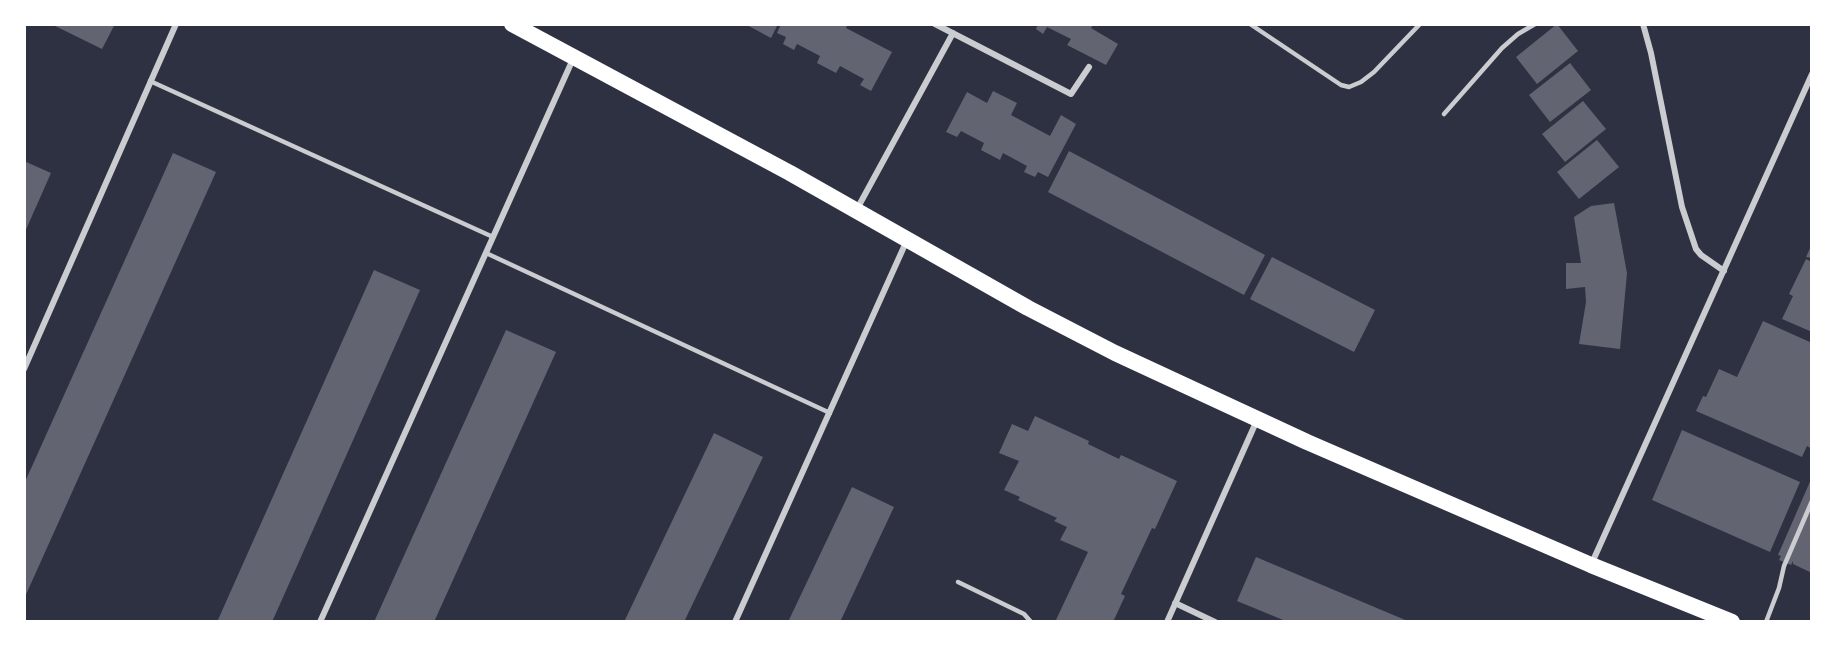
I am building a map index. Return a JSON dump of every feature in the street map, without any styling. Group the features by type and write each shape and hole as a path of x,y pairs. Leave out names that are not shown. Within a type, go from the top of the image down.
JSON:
{"highway":[{"path":"512,24 790,173 1028,308 1115,353 1306,442 1591,565 1704,617 1732,622"}],"street":[{"path":"24,369 176,24"},
{"path":"935,24 1071,94 1089,67"},
{"path":"1643,24 1682,207 1696,249 1724,271"},
{"path":"856,211 953,33"},
{"path":"320,622 573,58"},
{"path":"1591,565 1812,74"},
{"path":"735,622 908,240"},
{"path":"1167,622 1258,419"},
{"path":"1175,603 1215,622"}],"lane":[{"path":"1250,24 1341,85 1349,87 1361,82 1374,72 1420,24"},
{"path":"1444,114 1502,48 1518,34 1535,24"},
{"path":"150,81 494,237"},
{"path":"486,253 830,413"},
{"path":"1766,622 1779,588 1784,566 1812,501"},
{"path":"958,582 1024,614 1031,622"}],"building":[{"path":"51,24 115,24 102,49"},
{"path":"745,24 778,24 771,38"},
{"path":"781,24 848,24 846,28 892,52 871,91 860,85 864,79 840,66 836,73 817,63 820,56 797,44 794,50 783,44 786,37 777,33"},
{"path":"1038,24 1094,24 1091,28 1118,44 1106,65 1067,45 1071,39 1047,27 1043,34 1036,29"},
{"path":"1557,24 1578,51 1537,84 1516,57"},
{"path":"1570,63 1591,90 1550,122 1529,95"},
{"path":"993,91 1017,103 1011,115 1050,136 1061,115 1076,124 1048,177 1038,172 1035,177 1024,172 1027,166 1003,153 1000,160 981,150 984,143 961,131 957,137 946,132 967,92 987,103"},
{"path":"1583,101 1606,129 1565,162 1542,134"},
{"path":"1597,140 1619,167 1579,199 1557,172"},
{"path":"1069,151 1265,255 1244,295 1048,192"},
{"path":"173,153 216,172 24,599 24,484"},
{"path":"24,161 51,173 24,234"},
{"path":"1614,203 1627,273 1620,349 1579,344 1586,302 1585,287 1566,289 1566,263 1581,263 1574,217 1591,206"},
{"path":"1812,244 1812,332 1782,319 1793,296 1789,294 1806,259 1810,261 1811,258 1806,257"},
{"path":"1272,257 1375,310 1354,352 1250,299"},
{"path":"374,270 420,290 272,622 217,622"},
{"path":"1763,321 1812,343 1812,449 1807,446 1802,457 1696,411 1703,396 1706,397 1719,369 1737,377"},
{"path":"506,330 556,352 434,622 374,622"},
{"path":"1035,416 1089,441 1088,444 1119,459 1121,455 1177,481 1121,594 1125,596 1113,622 1055,622 1088,552 1060,540 1067,527 1054,521 1057,518 1018,500 1020,497 1004,490 1019,461 999,453 1012,424 1028,431"},
{"path":"1682,430 1800,482 1770,552 1652,500"},
{"path":"714,433 763,457 684,622 624,622"},
{"path":"1812,477 1812,573 1793,564 1793,561 1791,565 1779,560 1781,556 1778,555"},
{"path":"852,487 894,507 840,622 788,622"},
{"path":"1256,557 1410,622 1288,622 1237,601"}]}
